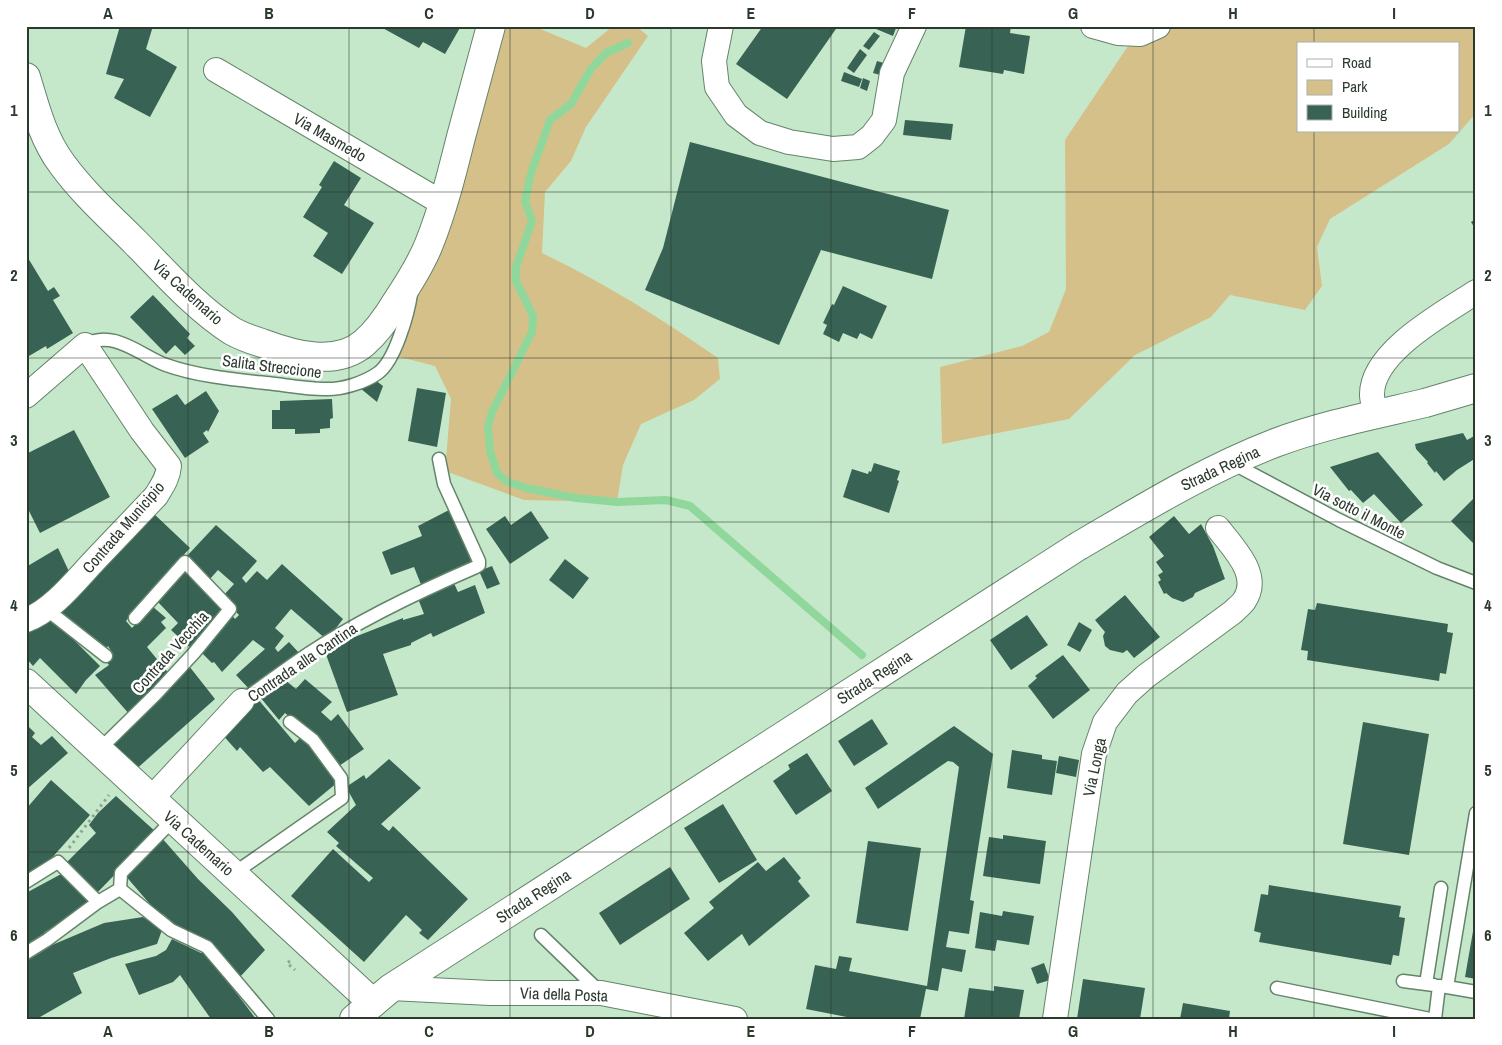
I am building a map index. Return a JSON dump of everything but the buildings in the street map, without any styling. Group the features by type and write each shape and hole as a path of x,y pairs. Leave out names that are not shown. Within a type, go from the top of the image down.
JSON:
{"street":[{"name":"Via Cademario","path":"26,77 49,145 62,164 84,190 195,302 235,332 278,349 304,355 332,356 348,352 362,345 375,333 408,285 428,245 444,204 491,26"},
{"path":"721,26 714,61 717,88 736,115 760,133 789,142 833,149 858,146 872,136 884,120 892,73 914,26"},
{"path":"1093,26 1118,33 1140,34 1158,26"},
{"name":"Via Masmedo","path":"216,70 444,204"},
{"path":"1376,414 1372,395 1373,386 1380,368 1394,350 1412,334 1476,292"},
{"path":"26,396 85,345"},
{"name":"Contrada Municipio","path":"36,614 75,582 156,496 169,473 169,466 142,431 85,345"},
{"name":"Strada Regina","path":"372,1003 1077,547 1169,493 1230,462 1308,432 1427,402 1469,397"},
{"name":"Via Longa","path":"1055,1019 1094,754 1105,722 1127,693 1146,676 1233,612 1244,602 1249,592 1249,573 1218,528"},
{"name":"Via Cademario","path":"26,683 372,1003"},
{"name":"Contrada alla Cantina","path":"151,799 242,701"},
{"name":"Via della Posta","path":"372,1003 434,991 601,993 735,1019"}],"lane":[{"name":"Salita Streccione","path":"85,345 92,341 106,339 122,343 163,364 185,371 223,377 325,389 352,386 379,373 392,355 407,314 416,269"},
{"name":"Contrada alla Cantina","path":"242,701 308,654 354,626 413,594 479,565 479,561 444,484 439,459"},
{"name":"Via sotto il Monte","path":"1230,462 1356,529 1437,568 1476,583"},
{"name":"Contrada Vecchia","path":"98,750 156,694 194,653 230,609 185,562 136,618"},
{"path":"36,614 106,656"},
{"path":"233,874 342,798 341,778 313,740 290,722"},
{"path":"1437,986 1476,813"},
{"path":"120,889 121,873 173,820"},
{"path":"26,882 58,862 98,902"},
{"path":"1435,1019 1441,888"},
{"path":"26,953 47,940 98,902 120,889"},
{"path":"120,889 171,930 207,947 268,1019"},
{"path":"541,934 601,993"},
{"path":"1403,980 1476,992"},
{"path":"1277,988 1430,1019"}],"path":[{"path":"58,862 124,775"}],"green space":[{"path":"491,26 533,26 586,48 613,26 636,26 648,36 586,127 571,161 545,192 542,253 632,302 718,358 720,379 694,400 641,424 623,465 617,502 524,500 445,471 451,399 435,366 392,355"},
{"path":"1136,26 1476,26 1476,113 1460,131 1460,42 1297,42 1297,132 1459,132 1449,144 1330,219 1317,247 1322,286 1305,310 1230,295 1211,317 1135,355 1069,419 942,444 940,367 1022,346 1049,332 1066,289 1065,140 1130,43"}],"waterway":[{"path":"628,43 606,53 591,69 571,104 550,120 531,173 525,201 532,221 516,267 516,281 533,316 532,332 492,412 488,426 490,451 497,473 506,481 526,488 576,498 617,502 666,500 690,506 862,655"}]}
